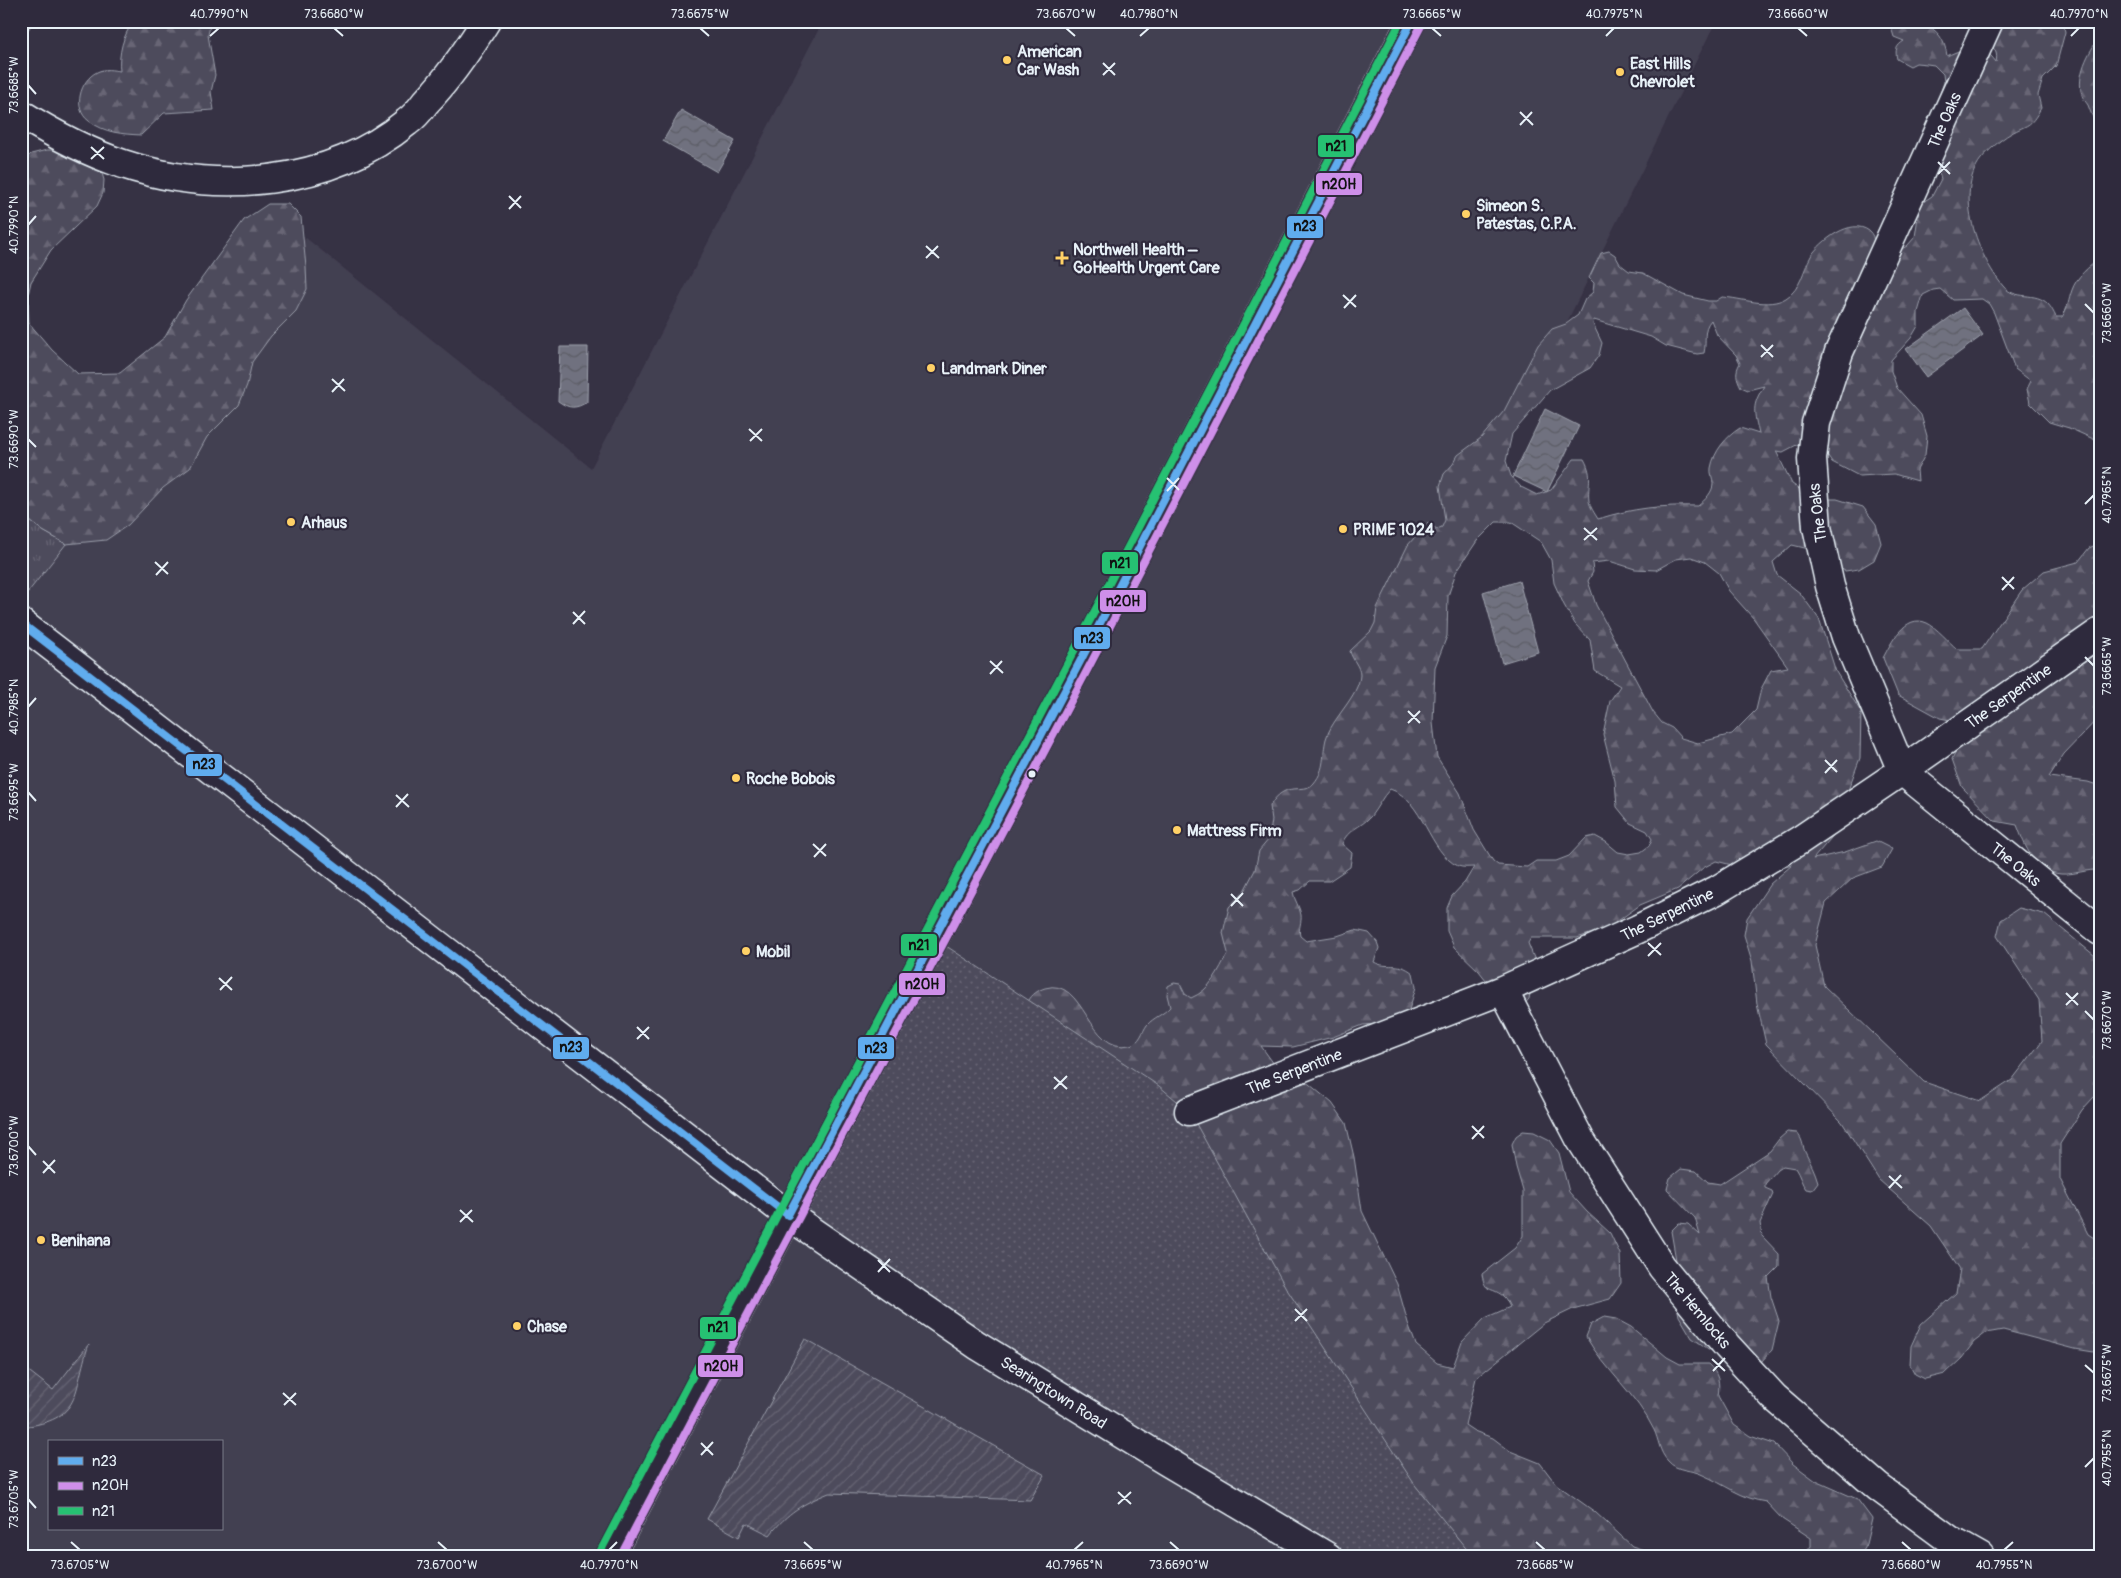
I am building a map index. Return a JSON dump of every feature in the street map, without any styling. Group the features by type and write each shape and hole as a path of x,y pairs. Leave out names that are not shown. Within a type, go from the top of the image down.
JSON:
{"street":[{"path":"21,114 46,130 89,150 124,164 170,176 210,180 259,180 313,172 378,144 409,121 467,52 486,21"},
{"path":"608,1557 1083,656 1412,21"},
{"name":"The Oaks","path":"1989,21 1839,352 1816,423 1812,459 1817,527 1830,586 1846,637 1902,771 2100,932"},
{"name":"Searingtown Road","path":"21,623 788,1215 977,1345 1166,1462 1328,1557"},
{"name":"The Serpentine","path":"1189,1111 1503,990 1638,929 1717,890 1800,840 2100,632"},
{"name":"The Hemlocks","path":"1503,990 1580,1139 1662,1267 1727,1346 1774,1397 1878,1487 1950,1540 1980,1557"}],"shaded area":[{"path":"823,21 1716,21 1566,324 1552,329 1538,345 1159,1086 934,938 1328,1557 21,1557 21,601 306,238 591,468"}],"green space":[{"path":"21,21 34,21 21,40"},
{"path":"134,21 211,21 208,35 215,75 211,92 214,110 164,113 141,135 120,133 101,128 84,116 81,109 80,95 86,81 100,71 120,71 122,45"},
{"path":"1894,21 1904,21 1910,27 1923,23 1940,36 1945,45 1947,56 1961,50 1973,48 1985,51 1996,62 1996,52 1976,32 1974,21 2063,21 2065,32 2056,66 2043,79 2038,95 2041,108 2031,123 2003,139 1981,159 1973,173 1970,189 1970,207 1978,242 1985,258 2003,286 2013,293 2043,300 2049,305 2056,317 2062,317 2074,285 2083,272 2100,260 2100,442 2069,428 2049,422 2030,403 2027,389 2031,381 2015,369 1989,304 1982,299 1953,300 1940,289 1923,295 1918,312 1918,326 1911,338 1891,360 1891,371 1897,388 1921,415 1927,436 1925,455 1917,470 1918,481 1894,474 1859,476 1832,462 1824,450 1806,440 1783,452 1776,451 1792,484 1804,492 1863,507 1876,524 1881,543 1874,560 1859,569 1845,571 1809,549 1792,545 1773,562 1777,575 1800,593 1819,619 1836,672 1861,712 1860,758 1844,801 1837,831 1813,859 1845,852 1876,841 1892,849 1882,867 1853,878 1826,903 1815,945 1824,986 1924,1082 1980,1101 2012,1080 2042,1041 2039,1000 1997,936 2001,920 2019,908 2044,914 2100,960 2100,1097 2094,1097 2082,1110 2060,1144 2060,1179 2088,1234 2100,1242 2100,1353 2075,1349 2003,1330 1986,1333 1974,1342 1962,1358 1945,1374 1925,1379 1915,1374 1910,1365 1911,1346 1921,1324 1956,1293 1960,1269 1931,1226 1879,1180 1842,1122 1766,1044 1757,1004 1752,961 1744,935 1747,918 1770,884 1792,865 1764,873 1716,861 1703,868 1678,889 1640,905 1608,928 1577,938 1531,938 1528,943 1536,963 1529,999 1521,1008 1490,985 1479,971 1454,947 1447,931 1447,908 1452,896 1465,882 1474,867 1460,867 1448,859 1440,850 1411,804 1401,795 1390,789 1371,816 1344,839 1342,844 1352,853 1350,867 1329,881 1310,881 1300,890 1293,892 1301,915 1300,936 1306,941 1337,936 1355,930 1369,933 1377,942 1379,948 1374,962 1402,967 1413,973 1416,987 1409,1010 1403,1019 1392,1023 1363,1025 1333,1037 1293,1047 1261,1046 1274,1064 1309,1084 1332,1103 1346,1123 1354,1157 1362,1211 1397,1284 1416,1345 1437,1363 1453,1367 1462,1342 1485,1318 1510,1307 1504,1297 1487,1287 1482,1274 1515,1248 1523,1236 1523,1191 1512,1144 1516,1136 1523,1131 1534,1132 1550,1140 1559,1153 1569,1192 1610,1233 1620,1254 1621,1283 1610,1299 1573,1309 1544,1323 1476,1378 1465,1425 1474,1431 1493,1438 1510,1451 1540,1463 1556,1484 1595,1512 1632,1546 1666,1557 1414,1557 1021,1019 1029,1000 1035,993 1045,988 1058,987 1069,993 1105,1039 1116,1045 1130,1045 1138,1040 1150,1022 1170,1007 1167,995 1168,986 1174,983 1180,984 1185,994 1191,998 1198,995 1209,985 1228,953 1223,933 1229,907 1244,891 1255,870 1259,851 1269,839 1272,820 1270,806 1281,793 1291,789 1311,786 1318,777 1322,767 1329,731 1355,691 1358,683 1360,672 1350,651 1371,631 1375,623 1377,608 1408,545 1427,523 1437,529 1442,527 1445,520 1440,486 1444,474 1458,455 1481,438 1504,411 1538,345 1552,329 1566,324 1578,315 1585,299 1593,292 1594,283 1589,278 1601,253 1609,251 1629,271 1643,273 1683,295 1708,301 1716,301 1722,297 1771,303 1786,298 1795,290 1811,256 1829,238 1845,229 1862,227 1869,231 1874,239 1873,256 1896,252 1907,246 1915,237 1919,210 1923,202 1932,196 1941,179 1938,168 1940,94 1944,82 1943,74 1934,65 1916,63 1910,66 1897,59 1897,48 1904,41 1894,37 1891,27","holes":["1594,320 1651,337 1666,346 1697,354 1704,353 1706,331 1711,320 1717,335 1736,355 1740,363 1737,375 1741,387 1748,390 1764,386 1755,404 1759,434 1740,428 1725,440 1713,462 1711,470 1712,490 1698,506 1648,508 1598,519 1589,501 1589,471 1584,459 1574,459 1551,490 1537,495 1521,487 1511,476 1506,461 1512,434 1550,390 1590,368 1599,355 1602,343 1593,324","1496,522 1511,522 1541,542 1551,560 1554,583 1564,605 1575,624 1590,640 1595,671 1620,686 1610,701 1603,734 1615,781 1617,807 1630,823 1647,831 1652,839 1649,846 1641,852 1629,854 1618,852 1595,836 1586,838 1569,856 1556,861 1536,861 1527,867 1498,865 1493,861 1474,830 1460,793 1437,757 1433,723 1435,667 1447,636 1448,596 1456,572 1477,541","1691,557 1705,562 1719,573 1729,591 1754,619 1788,667 1771,670 1761,689 1756,710 1732,734 1698,743 1681,738 1672,728 1662,723 1653,712 1596,605 1588,581 1593,572 1592,563 1609,561 1635,569 1656,570 1676,559"]},
{"path":"2100,37 2100,125 2092,116 2082,96 2081,80 2084,64"},
{"path":"47,150 68,150 101,170 104,180 103,193 97,206 51,250 31,282 28,295 29,323 52,350 78,374 120,373 165,337 186,300 244,220 268,204 288,204 301,217 306,267 307,289 296,311 271,336 252,362 247,385 239,405 207,437 190,468 163,488 128,525 106,540 66,544 43,531 21,514 21,164 31,154"},
{"path":"21,514 43,531 66,544 21,601"},
{"path":"2100,543 2100,716 2064,754 2049,777 2088,782 2100,786 2100,870 2061,874 2052,872 2037,863 2027,849 2017,825 1995,821 1962,787 1952,759 1969,724 1940,718 1898,695 1883,658 1900,631 1912,622 1919,621 1927,623 1934,628 1957,649 1982,649 2022,590 2044,571 2078,562 2089,548"},
{"path":"934,938 1159,1086 1189,1111 1286,1288 1415,1485 1473,1557 1328,1557 787,1215"},
{"path":"1787,1132 1799,1135 1818,1182 1812,1190 1806,1189 1795,1168 1783,1166 1765,1184 1765,1188 1772,1191 1773,1194 1760,1223 1762,1236 1779,1254 1779,1266 1768,1277 1771,1297 1779,1321 1772,1350 1760,1363 1737,1364 1716,1354 1692,1338 1679,1316 1674,1291 1677,1266 1671,1231 1679,1223 1688,1224 1700,1235 1695,1218 1667,1189 1670,1178 1681,1169 1696,1171 1708,1182 1720,1184 1770,1151"},
{"path":"1604,1317 1616,1319 1631,1327 1667,1357 1680,1364 1708,1364 1717,1375 1719,1382 1718,1396 1734,1425 1750,1436 1774,1444 1793,1464 1816,1481 1857,1499 1872,1519 1865,1548 1859,1557 1803,1557 1811,1546 1811,1538 1782,1519 1766,1502 1749,1498 1699,1473 1680,1469 1672,1465 1663,1454 1656,1434 1639,1405 1602,1361 1586,1337 1591,1324"},
{"path":"805,1339 1045,1475 1030,1500 829,1493 796,1510 783,1520 770,1535 746,1523 739,1537 707,1519"},
{"path":"89,1344 77,1390 66,1411 56,1418 21,1427 21,1365 53,1390"}],"water":[{"path":"681,110 735,141 717,172 663,141"},
{"path":"1963,308 1983,335 1926,377 1906,349"},
{"path":"560,347 588,347 587,402 579,406 569,407 558,401"},
{"path":"1545,409 1579,426 1547,492 1513,476"},
{"path":"1519,581 1538,652 1502,663 1483,592"}],"transit line":[{"name":"n21","path":"600,1552 1074,651 1401,21"},
{"name":"n23","path":"21,623 788,1215 1083,656 1412,21"},
{"name":"n20H","path":"620,1557 1092,661 1421,26"}],"place":[{"name":"American Car Wash","path":"1007,60"},
{"name":"East Hills Chevrolet","path":"1620,72"},
{"name":"Simeon S. Patestas, C.P.A.","path":"1466,214"},
{"name":"Northwell Health – GoHealth Urgent Care","path":"1062,258"},
{"name":"Landmark Diner","path":"931,368"},
{"name":"Arhaus","path":"291,522"},
{"name":"PRIME 1024","path":"1343,529"},
{"name":"Roche Bobois","path":"736,778"},
{"name":"Mattress Firm","path":"1177,830"},
{"name":"Mobil","path":"746,951"},
{"name":"Benihana","path":"41,1240"},
{"name":"Chase","path":"517,1326"}]}
